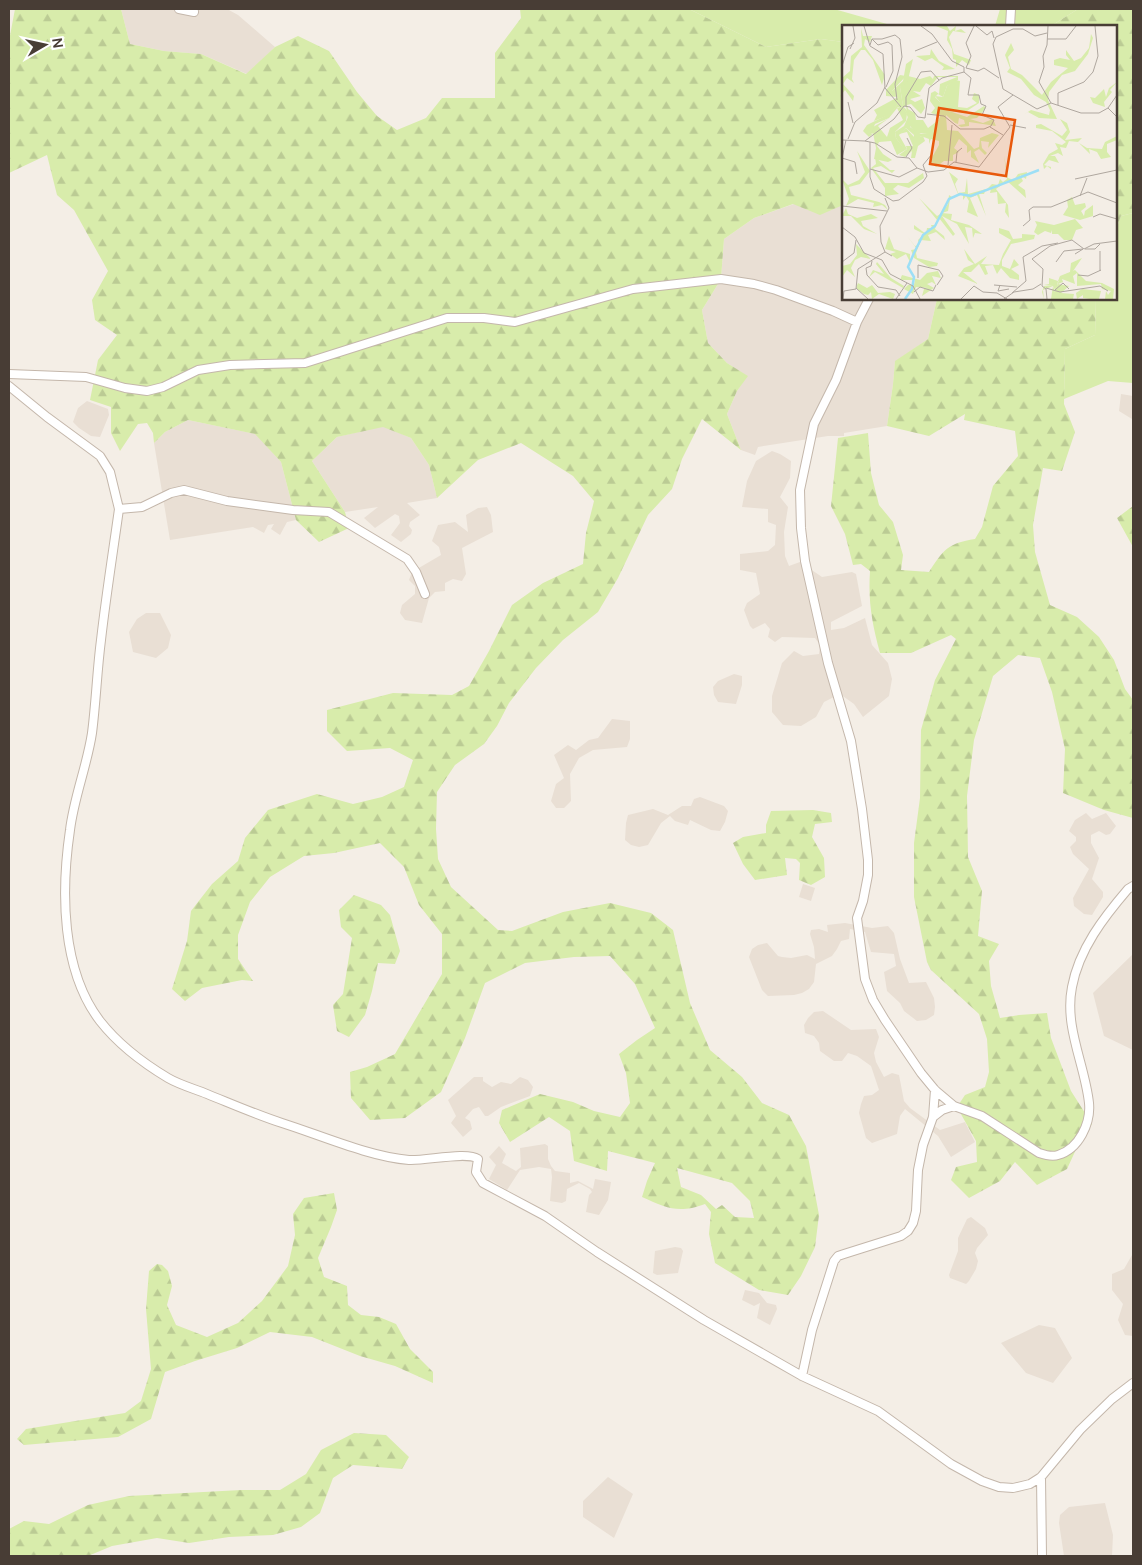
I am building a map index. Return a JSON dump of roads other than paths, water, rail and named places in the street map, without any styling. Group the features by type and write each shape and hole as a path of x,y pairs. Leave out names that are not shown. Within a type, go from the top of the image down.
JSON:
{"street":[{"path":"179,9 194,12"},
{"path":"1010,25 1011,9"},
{"path":"9,374 86,377 125,388 146,391 163,387 198,370 230,365 305,363 447,318 484,318 515,322 633,288 722,279 776,290 857,322"},
{"path":"868,300 857,322 836,380 814,424 800,490 801,528 805,561 828,663 851,742 862,809 868,875 863,901 857,918 865,979 873,1000 885,1020 921,1073 935,1090 954,1106 982,1116 1039,1154 1059,1155 1077,1142 1089,1116 1089,1103 1073,1032 1070,1005 1072,986 1086,948 1104,918 1128,889 1133,886"},
{"path":"9,386 100,456 110,472 119,509 101,640 92,734 70,830 66,892 69,944 74,968 84,996 98,1019 113,1036 138,1058 170,1080 273,1120 377,1154 396,1158 420,1160 466,1155 475,1157 478,1160 476,1172 483,1183 545,1216 597,1252 704,1320 802,1376 878,1411 951,1464 982,1481 999,1487 1013,1488 1030,1484 1041,1477 1080,1430 1112,1399 1133,1383"},
{"path":"119,509 142,507 172,493 184,490 227,501 293,510 329,512 407,559 416,572 425,594"},
{"path":"802,1376 812,1330 834,1261 838,1256 901,1236 913,1223 916,1211 919,1162 924,1138 932,1116 935,1090"},
{"path":"932,1116 954,1106"},
{"path":"1041,1477 1042,1556"}]}
